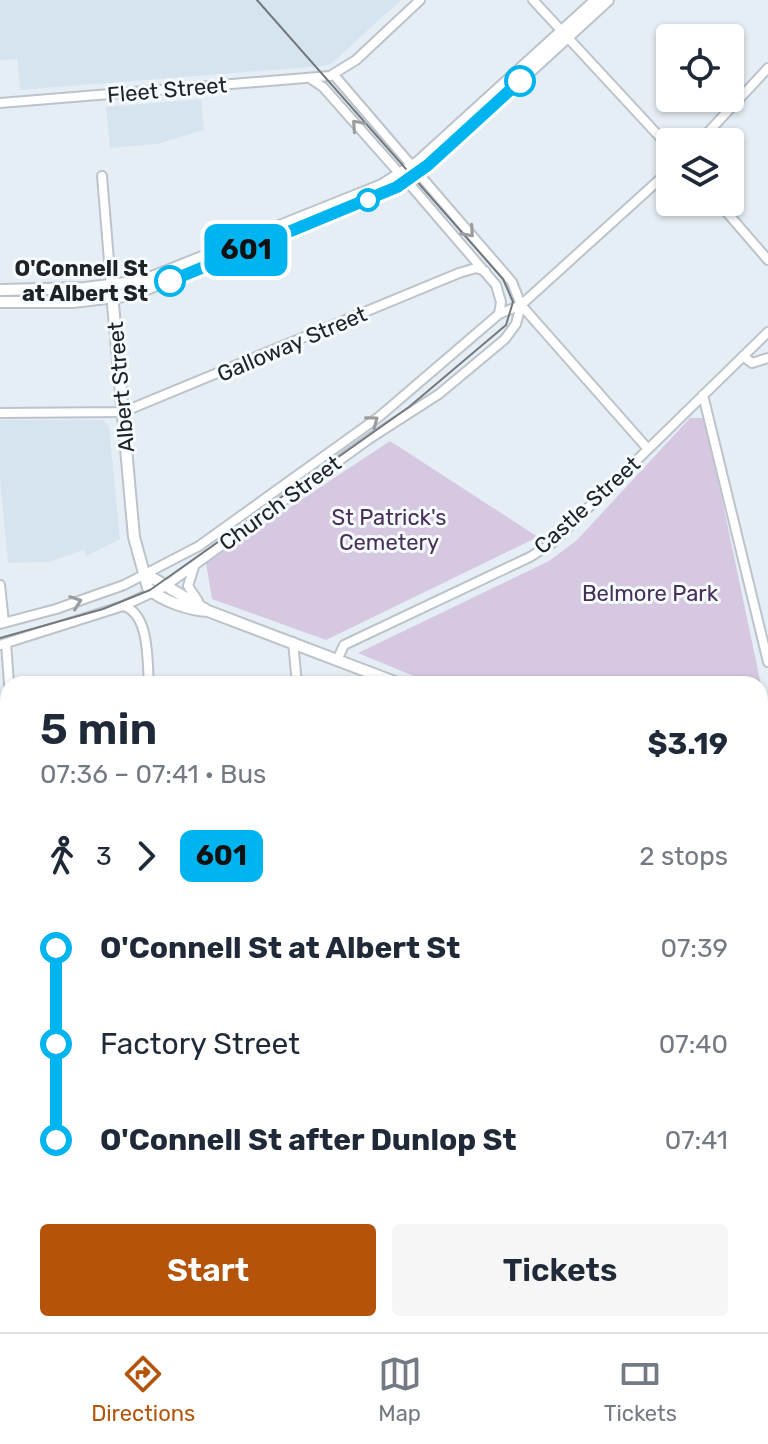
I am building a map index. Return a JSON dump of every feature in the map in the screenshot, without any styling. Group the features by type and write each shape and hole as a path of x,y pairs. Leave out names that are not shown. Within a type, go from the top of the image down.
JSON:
{"main road":[{"path":"0,290 111,285 163,275 403,177 415,170 564,34 596,0"},
{"path":"564,34 608,0"},
{"path":"0,302 73,302 112,298 160,285 386,192 403,177"},
{"name":"Albert Street","path":"111,285 134,537 146,574 146,586 154,593"},
{"path":"146,574 164,587 199,602 208,611"},
{"path":"154,593 381,676"}],"street":[{"path":"420,0 334,75 512,282 521,305 648,449"},
{"path":"533,0 656,133"},
{"path":"712,128 767,70"},
{"name":"Fleet Street","path":"0,103 334,75"},
{"path":"310,79 323,87 485,271 500,297 499,314"},
{"name":"Albert Street","path":"102,176 111,285"},
{"name":"Church Street","path":"2,624 56,609 146,574 199,546 380,416 499,314 521,305 656,183"},
{"path":"730,216 768,260"},
{"path":"459,273 467,260 467,250"},
{"name":"Galloway Street","path":"123,412 459,273 476,268 485,271"},
{"path":"500,297 521,305"},
{"name":"Church Street","path":"3,644 123,606 164,587 369,439 439,394 505,339 516,324 521,305"},
{"name":"Castle Street","path":"338,658 344,645 541,551 768,332"},
{"path":"743,356 752,363 768,358"},
{"path":"703,395 768,662"},
{"path":"0,413 123,412"},
{"path":"196,563 188,586 199,602"},
{"path":"0,585 2,624"},
{"path":"123,606 136,614 145,642 148,676"},
{"path":"293,642 296,676"},
{"path":"3,644 8,676"}],"shaded area":[{"path":"0,0 401,0 332,63 324,66 20,90 17,59 0,60"},
{"path":"201,99 204,130 157,144 110,148 106,107"},
{"path":"0,420 103,420 109,426 120,539 86,556 84,550 49,562 8,563 0,480"}],"green space":[{"name":"Belmore Park","path":"690,418 705,418 759,676 414,676 358,653 549,561 577,540"},
{"name":"St Patrick's Cemetery","path":"390,441 538,537 326,640 212,599 206,563"}],"tram line":[{"path":"0,638 103,609 150,590 409,407 506,325 513,302 503,279 257,0"}],"bus line":[{"name":"601","path":"170,281 397,187 428,165 520,81"}],"place":[{"name":"O'Connell St at Albert St","path":"170,281"}]}
